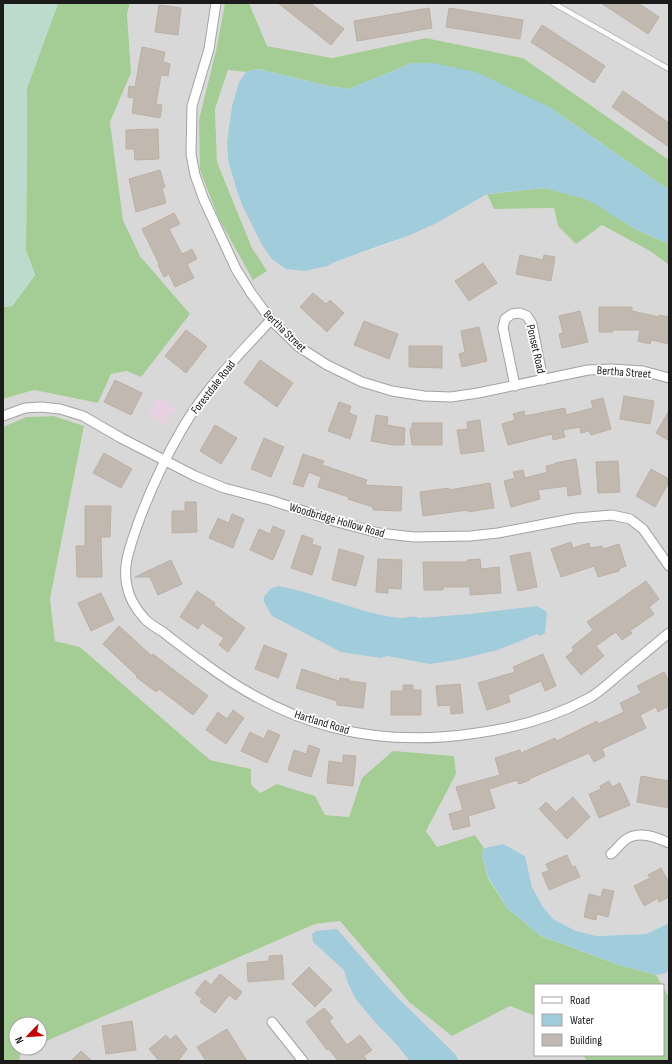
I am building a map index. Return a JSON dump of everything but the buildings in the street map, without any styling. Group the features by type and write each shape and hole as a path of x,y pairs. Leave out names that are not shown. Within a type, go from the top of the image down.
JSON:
{"street":[{"name":"Bertha Street","path":"216,3 209,50 192,106 191,154 195,175 204,200 233,262 251,293 271,320 299,347 327,366 362,382 392,392 424,396 451,397 478,393 588,370 612,369 643,371 669,378"},
{"name":"Ponset Road","path":"514,386 503,328 505,319 512,314 520,313 527,316 532,324 543,380"},
{"name":"Forestdale Road","path":"165,460 183,428 203,398 239,353 271,320"},
{"name":"Woodbridge Hollow Road","path":"3,416 25,408 41,406 60,409 83,416 121,438 195,476 224,488 270,500 337,522 379,533 414,537 470,536 498,533 576,518 612,515 630,519 643,529 669,566"},
{"name":"Hartland Road","path":"165,460 147,498 129,550 125,567 126,585 133,603 145,619 229,682 265,702 301,718 334,728 364,734 408,738 448,738 499,730 538,719 590,697 669,633"},
{"path":"611,854 626,839 640,835 655,837 669,843"},
{"path":"272,1022 303,1061"}],"lane":[{"path":"553,3 669,69"}],"shaded area":[{"path":"130,3 225,3 216,51 200,170 267,271 252,248 217,162 215,109 228,70 246,72 239,82 232,106 227,141 228,160 242,205 262,245 327,266 385,245 437,223 487,194 494,209 554,208 558,226 602,225 650,251 669,265 669,923 646,934 597,936 576,931 553,919 543,907 532,887 524,856 503,844 484,848 475,835 437,847 426,831 456,774 362,778 349,817 325,815 315,796 277,784 260,793 251,784 251,769 210,760 80,647 55,641 50,599 84,426 54,416 26,417 3,427 3,399 34,390 98,403 111,374 127,371 190,314 140,256 123,220 110,122 131,73 127,14"},
{"path":"249,3 669,3 669,160 523,58 426,38 332,58 267,46"},
{"path":"159,397 177,409 173,415 170,413 167,418 170,420 166,426 148,413"},
{"path":"340,921 409,1002 452,1036 510,1006 534,1016 534,1056 584,1056 587,1061 19,1061 20,1056 48,1056 48,1041 315,924"},
{"path":"669,970 669,997 664,989 664,984 661,984 656,975 666,973"}],"green space":[{"path":"3,3 58,3 27,88 26,251 35,275 12,306 3,307"},
{"path":"58,3 130,3 127,14 131,73 110,122 123,220 140,256 190,314 141,377 127,371 111,374 98,403 34,390 3,399 3,307 12,306 35,275 26,251 27,88"},
{"path":"225,3 249,3 267,46 332,58 426,38 523,58 669,160 669,190 549,107 412,63 349,89 328,86 258,69 246,72 228,70 215,109 217,162 252,248 267,271 253,280 219,219 200,170 199,120 216,51"},
{"path":"545,188 588,199 635,229 669,244 669,265 650,251 602,225 576,244 558,226 554,208 494,209 487,194"},
{"path":"54,416 84,426 50,599 55,641 80,647 210,760 251,769 251,784 260,793 277,784 315,796 325,815 349,817 362,778 393,751 454,756 456,774 426,831 437,847 475,835 484,848 482,855 488,878 507,908 541,936 619,965 656,975 661,984 534,984 534,1016 510,1006 452,1036 409,1002 340,921 315,924 48,1041 48,1016 8,1016 8,1056 20,1056 19,1061 3,1061 3,427 26,417"},
{"path":"664,989 669,997 669,1061 587,1061 584,1056 664,1056"}],"water":[{"path":"412,63 433,63 476,72 549,107 669,190 669,244 635,229 588,200 545,188 487,194 437,223 410,235 327,266 305,271 286,269 272,259 262,245 242,205 228,160 227,141 232,106 239,82 246,72 258,69 328,86 349,89"},
{"path":"278,586 304,592 369,612 399,618 413,616 419,618 470,614 537,606 547,612 545,633 540,636 537,634 498,650 456,660 430,664 388,656 381,658 341,652 272,616 264,602 264,597 270,589"},
{"path":"503,844 525,856 532,887 543,907 553,919 576,931 597,936 646,934 669,923 669,970 666,973 656,975 619,965 541,936 507,908 488,877 482,855 484,848"},
{"path":"337,929 392,992 455,1054 459,1061 410,1061 355,998 344,970 313,942 312,934 316,931"}]}
